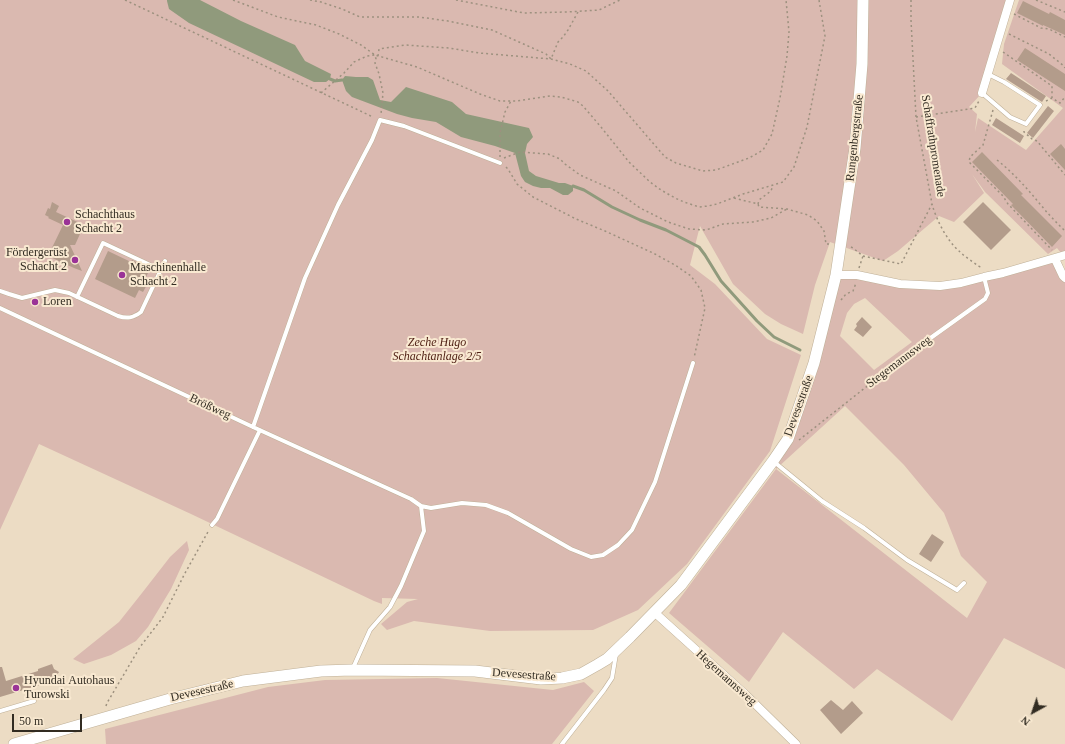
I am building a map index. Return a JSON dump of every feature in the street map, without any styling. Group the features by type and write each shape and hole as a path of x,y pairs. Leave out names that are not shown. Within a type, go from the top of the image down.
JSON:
{"street":[{"name":"Rungenbergstraße","path":"836,275 855,148 862,64 863,0"},
{"path":"982,94 1010,0"},
{"path":"836,275 857,275 900,284 940,286 961,283 1003,273 1060,257 1063,276 1065,278"},
{"name":"Devesestraße","path":"14,744 170,699 243,681 321,671 352,670 475,671 541,679 562,678 581,674 597,666 616,650 681,585 788,439 814,363 836,275"},
{"name":"Hegemannsweg","path":"654,612 746,695 796,744"}],"lane":[{"path":"982,94 1010,117 1026,124 1040,105 1004,82 988,74"},
{"path":"253,427 304,278 338,205 372,140 380,120 404,126 500,163"},
{"path":"77,297 103,243 161,270"},
{"path":"0,291 22,298 55,290 62,291 118,316 130,318 141,312 164,261"},
{"name":"Stegemannsweg","path":"904,357 985,299 988,293 984,277"},
{"name":"Brößweg","path":"0,308 253,427 411,499 421,506"},
{"path":"352,670 370,630 390,607 401,586 424,531 421,506 431,508 462,503 486,505 508,513 571,549 591,557 603,554 618,545 632,530 655,482 693,363"},
{"path":"212,525 217,519 260,430"},
{"path":"773,461 822,501 864,528 907,560 957,590 964,583"},
{"path":"562,744 612,678 616,650"},
{"path":"0,711 34,702"}],"path":[{"path":"125,0 380,120 383,93 375,63 375,55"},
{"path":"233,0 278,17 316,25 361,45 375,55 417,67 500,101 550,96 561,97 578,102 601,126 633,166 650,182 661,190 684,202 699,207 717,204 743,194 783,182 794,167 807,127 825,36 819,0"},
{"path":"310,0 335,6 360,17 419,17 492,30 546,54 551,59"},
{"path":"456,0 524,13 599,10 620,0"},
{"path":"378,56 379,49 406,45 551,59 570,64 586,71 608,91 665,157 676,163 703,171 716,170 749,158 763,150 772,134 787,56 789,32 786,0"},
{"name":"Schaffrathpromenade","path":"911,0 916,117 932,204 935,214 946,234 958,250 980,267 984,277"},
{"path":"1036,0 1065,12"},
{"path":"1006,11 1041,28 1049,29 1065,37"},
{"path":"551,59 558,42 568,30 578,12"},
{"path":"1001,29 1049,54 1065,68"},
{"path":"995,48 1052,86 1052,98"},
{"path":"321,93 354,62 367,56 375,55"},
{"path":"916,117 975,108 982,94"},
{"path":"1052,98 1060,103 1065,97"},
{"path":"1040,105 1052,98"},
{"path":"511,101 505,112 500,132 501,159 520,152 548,154 560,159 564,164 580,175 616,191 640,208 668,222 689,228 706,230 723,224 753,222 771,218 787,209"},
{"path":"995,104 983,145 970,157 969,162 1060,257"},
{"path":"1026,124 1024,132 1032,139 1038,141 1065,175"},
{"path":"998,160 1019,179 1046,212 1065,231"},
{"path":"500,163 508,169 517,184 533,197 576,219 653,253 691,276 701,290 705,308 693,363"},
{"path":"758,204 759,200 771,190 772,188 770,186"},
{"path":"734,198 758,204 759,207 787,209 808,215 817,221 824,231 826,244"},
{"path":"849,246 863,256 901,264 932,204"},
{"name":"Stegemannsweg","path":"796,443 904,357"},
{"path":"103,718 107,703 140,647 163,617 184,575 212,525"}],"green space":[{"name":"Zeche Hugo Schachtanlage 2/5","path":"0,0 1010,0 982,93 969,107 977,114 975,132 978,118 1026,150 1063,108 1002,64 1004,44 1019,0 1065,0 1065,258 1057,248 1048,254 985,192 972,174 984,193 954,222 939,216 898,251 883,261 830,242 815,285 803,334 781,324 765,314 733,284 700,226 690,265 715,284 767,339 801,355 770,451 687,564 638,610 593,630 490,631 414,621 387,630 381,624 407,602 418,599 382,598 382,604 374,601 39,444 0,530"},
{"path":"1055,259 1065,278 1065,669 1004,638 952,721 877,669 854,689 783,632 749,682 669,613 776,469 775,463 797,413 836,275 940,286","holes":["865,298 912,342 874,370 840,336 847,313 854,304","845,406 904,465 944,513 961,556 987,582 967,618 776,469"]},
{"path":"187,541 189,550 171,589 148,627 136,641 111,655 84,664 73,659 119,622 170,557"},
{"path":"437,678 553,690 584,682 594,691 552,744 106,744 105,729 268,687 325,680"}],"shaded area":[{"path":"167,0 200,0 241,21 295,45 305,61 331,74 330,79 326,82 314,82 189,23 169,9"},
{"path":"345,76 368,77 373,80 380,100 391,102 406,87 452,102 466,114 529,128 533,137 527,144 525,153 529,171 536,176 573,186 573,191 568,195 563,195 550,188 541,188 525,182 521,176 515,153 461,137 436,122 397,114 352,97 346,91 342,80"}],"building":[{"path":"1023,1 1065,20 1065,35 1017,13"},
{"path":"1025,48 1065,74 1065,91 1017,60"},
{"path":"1011,73 1046,96 1042,102 1006,79"},
{"path":"1048,106 1054,111 1033,138 1027,133"},
{"path":"996,118 1024,136 1020,143 992,125"},
{"path":"1061,144 1065,149 1065,170 1050,154"},
{"path":"982,152 1023,194 1021,195 1062,236 1052,247 972,162"},
{"path":"52,202 59,206 56,212 84,225 75,245 70,245 82,271 48,256 63,225 45,215 48,208 50,209"},
{"path":"983,202 1011,230 991,250 963,222"},
{"name":"Maschinenhalle Schacht 2","path":"108,251 131,262 132,260 141,264 140,267 149,271 145,279 149,281 143,292 139,290 135,298 95,279"},
{"path":"862,317 872,327 863,337 854,330 857,326 856,324"},
{"path":"932,534 944,542 931,562 919,554"},
{"path":"52,664 54,669 59,672 56,677 39,682 40,685 0,697 0,667 2,667 6,681 38,671 38,669"},
{"path":"831,700 843,710 852,701 863,713 841,734 820,710"}],"waterway":[{"path":"330,79 335,81 342,80"},
{"path":"573,186 584,190 612,207 666,230 699,247 721,281 757,321 774,337 800,350"}],"place":[{"name":"Schachthaus Schacht 2","path":"67,222"},
{"name":"Fördergerüst Schacht 2","path":"75,260"},
{"name":"Maschinenhalle Schacht 2","path":"122,275"},
{"name":"Loren","path":"35,302"},
{"name":"Hyundai Autohaus Turowski","path":"16,688"}]}
